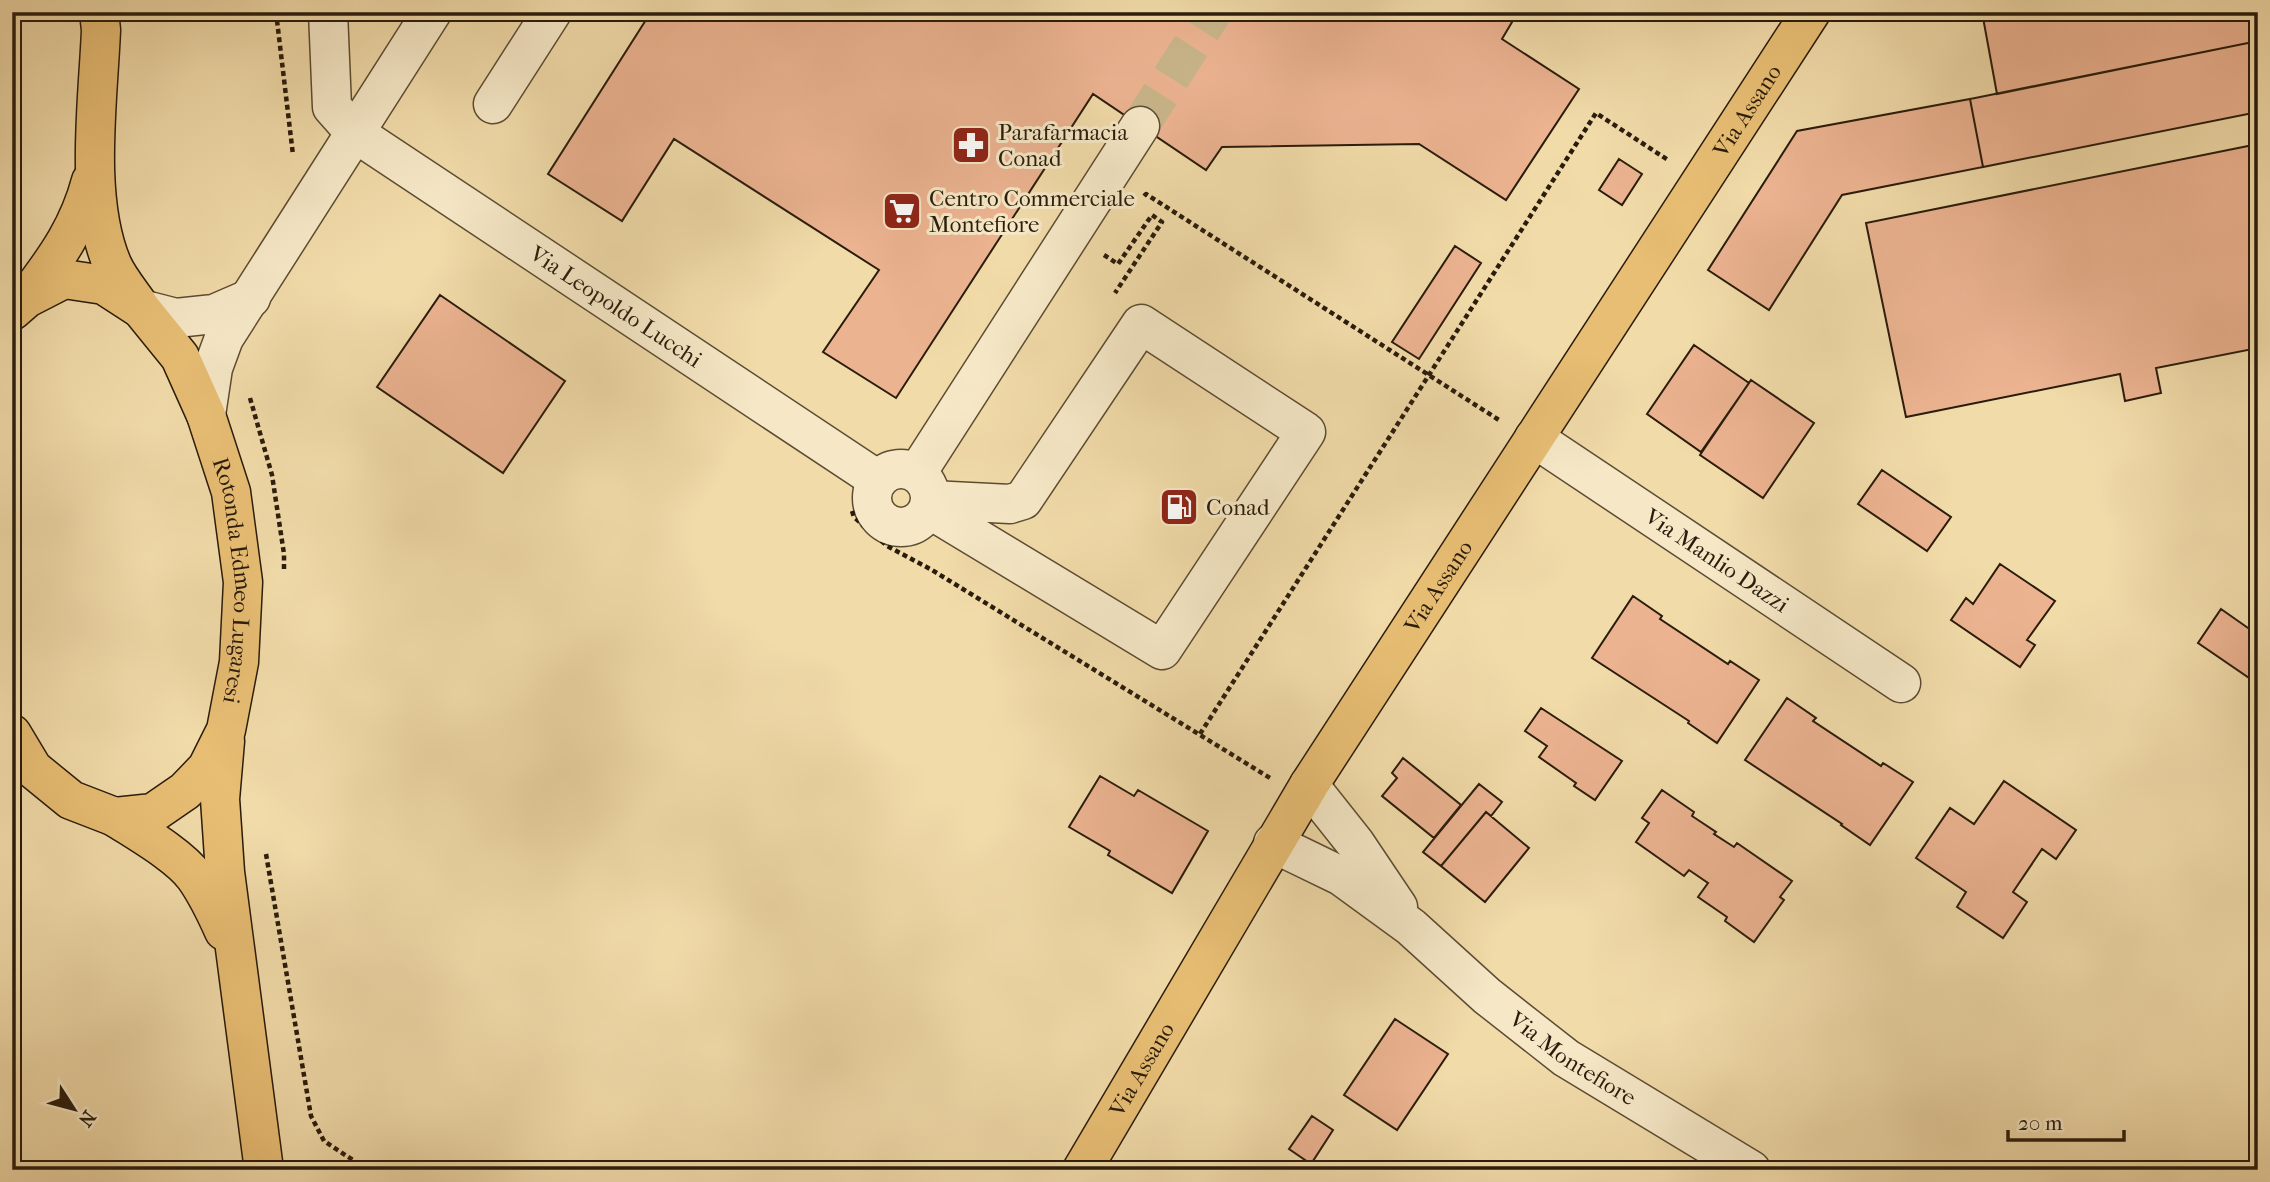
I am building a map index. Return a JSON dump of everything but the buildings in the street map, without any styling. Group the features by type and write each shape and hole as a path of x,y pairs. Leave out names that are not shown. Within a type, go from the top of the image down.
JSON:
{"main road":[{"path":"99,12 101,30 96,164 99,224 113,266 141,309"},
{"name":"Via Assano","path":"1082,1170 1309,785 1811,12"},
{"path":"20,304 58,256 83,211 96,164"},
{"name":"Rotonda Edmeo Lugaresi","path":"12,734 33,769 71,800 114,817 153,813 184,791 207,768 226,730 239,662 243,582 231,492 206,415 180,357 141,309 104,285 64,279 20,304"},
{"path":"226,730 220,799 225,872 264,1170"},
{"path":"114,817 157,844 193,875 212,905 238,961"}],"street":[{"name":"Via Leopoldo Lucchi","path":"328,12 332,107 355,133 878,480"},
{"path":"206,415 213,368 224,338 432,12"},
{"path":"493,104 552,12"},
{"path":"925,494 1010,504 1023,500 1141,324 1306,432 1162,650 925,494 902,468 878,480 873,489 874,509 887,523 897,527 916,524 925,494 1140,126"},
{"path":"141,309 176,318 214,314 251,298"},
{"name":"Via Manlio Dazzi","path":"1534,438 1901,683"},
{"name":"Via Montefiore","path":"1309,785 1354,843 1411,927"},
{"name":"Via Montefiore","path":"1273,843 1341,876 1411,927 1487,996 1566,1058 1751,1170"}],"path":[{"path":"276,12 290,111 294,167"},
{"path":"1200,734 1596,113 1674,164"},
{"path":"249,393 272,475 284,554 283,580"},
{"path":"265,850 311,1116 324,1141 368,1170"}],"tunnel":[{"path":"1140,126 1213,12"}],"place":[{"name":"Parafarmacia Conad","path":"971,145"},
{"name":"Centro Commerciale Montefiore","path":"902,211"},
{"name":"Conad","path":"1179,507"}]}
